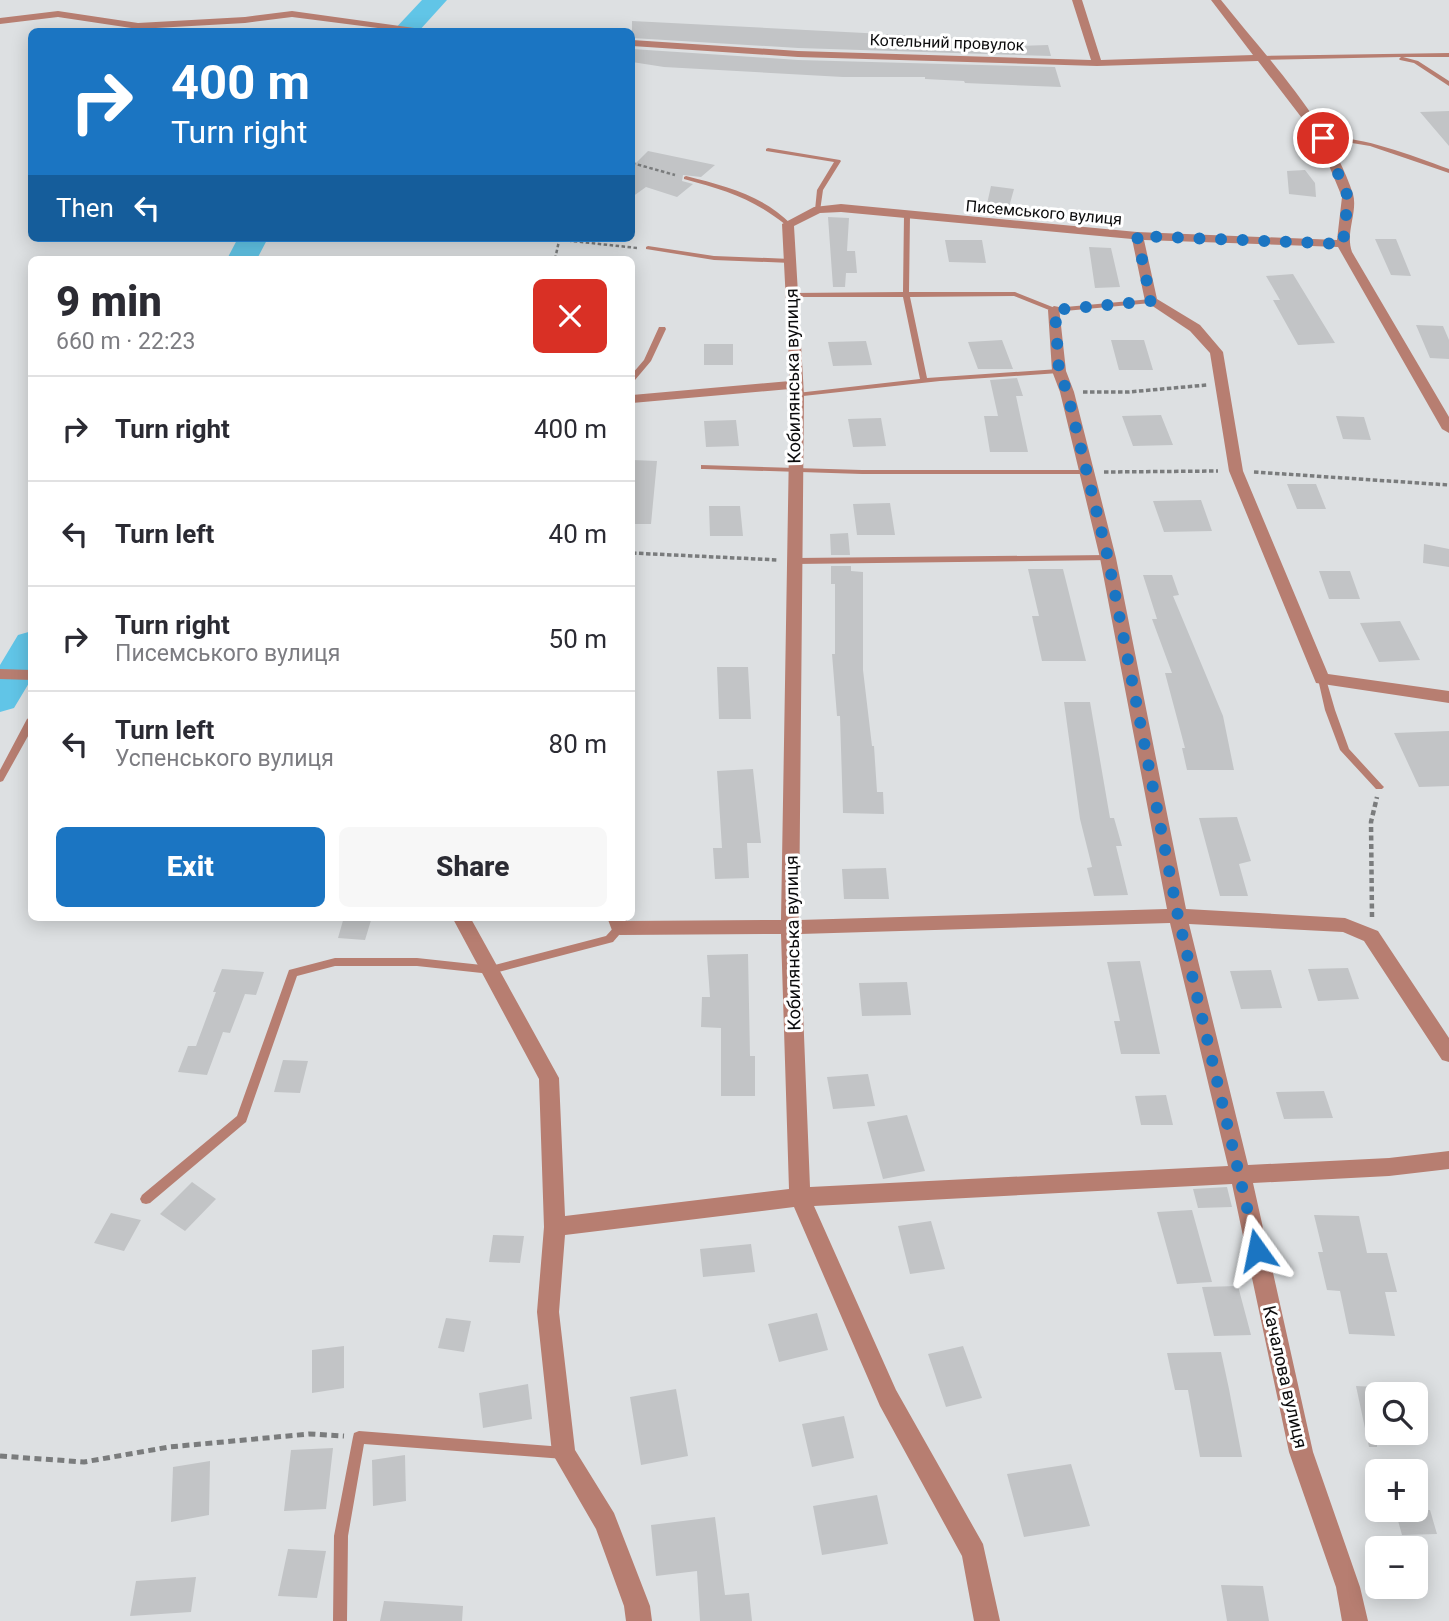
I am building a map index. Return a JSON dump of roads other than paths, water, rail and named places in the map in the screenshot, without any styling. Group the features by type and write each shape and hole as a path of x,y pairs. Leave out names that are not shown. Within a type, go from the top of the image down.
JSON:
{"street":[{"path":"1077,0 1097,63"},
{"path":"1216,0 1323,138 1348,197 1343,244 1449,429"},
{"path":"0,21 58,15 138,26 245,20 292,14 409,28"},
{"name":"Котельний провулок","path":"635,43 798,54 1097,63 1262,58"},
{"name":"Писемського вулиця","path":"788,224 818,211 841,208 1137,236 1343,244"},
{"name":"Кобилянська вулиця","path":"788,224 796,390 790,928 800,1196 888,1398 974,1553 987,1621"},
{"path":"1137,236 1151,301 1195,328 1216,352 1236,471 1322,679 1449,697"},
{"name":"Качалова вулиця","path":"1055,310 1059,371 1067,392 1108,558 1178,916 1240,1174 1301,1452 1348,1587 1355,1621"},
{"path":"635,398 796,390"},
{"path":"0,674 28,675"},
{"path":"618,923 790,928 1178,916 1345,925 1371,936 1449,1054"},
{"path":"463,921 549,1078 555,1227 548,1312 564,1453 605,1522 637,1606 639,1621"},
{"path":"555,1227 800,1196 1389,1167 1449,1160"}],"lane":[{"path":"1262,58 1449,55"},
{"path":"1391,57 1416,62 1449,83"},
{"path":"1323,138 1345,138 1371,143 1449,171"},
{"path":"768,150 838,161 820,190 818,211"},
{"path":"686,177 739,192 766,204 788,224"},
{"path":"907,215 906,294 924,380"},
{"path":"648,248 714,258 791,261"},
{"path":"792,295 1016,294 1055,310 1151,301"},
{"path":"635,373 647,361 662,329"},
{"path":"796,390 1059,371"},
{"path":"704,467 795,471 1087,472"},
{"path":"796,561 1108,558"},
{"path":"1322,679 1345,750 1379,787"},
{"path":"0,779 28,726"},
{"path":"146,1199 242,1119 293,974 335,962 417,962 491,970 609,939 618,923"},
{"path":"340,1621 341,1536 359,1437 564,1453"}],"waterway":[{"path":"408,28 435,0"},
{"path":"244,256 251,242"},
{"path":"0,698 28,651"}]}
